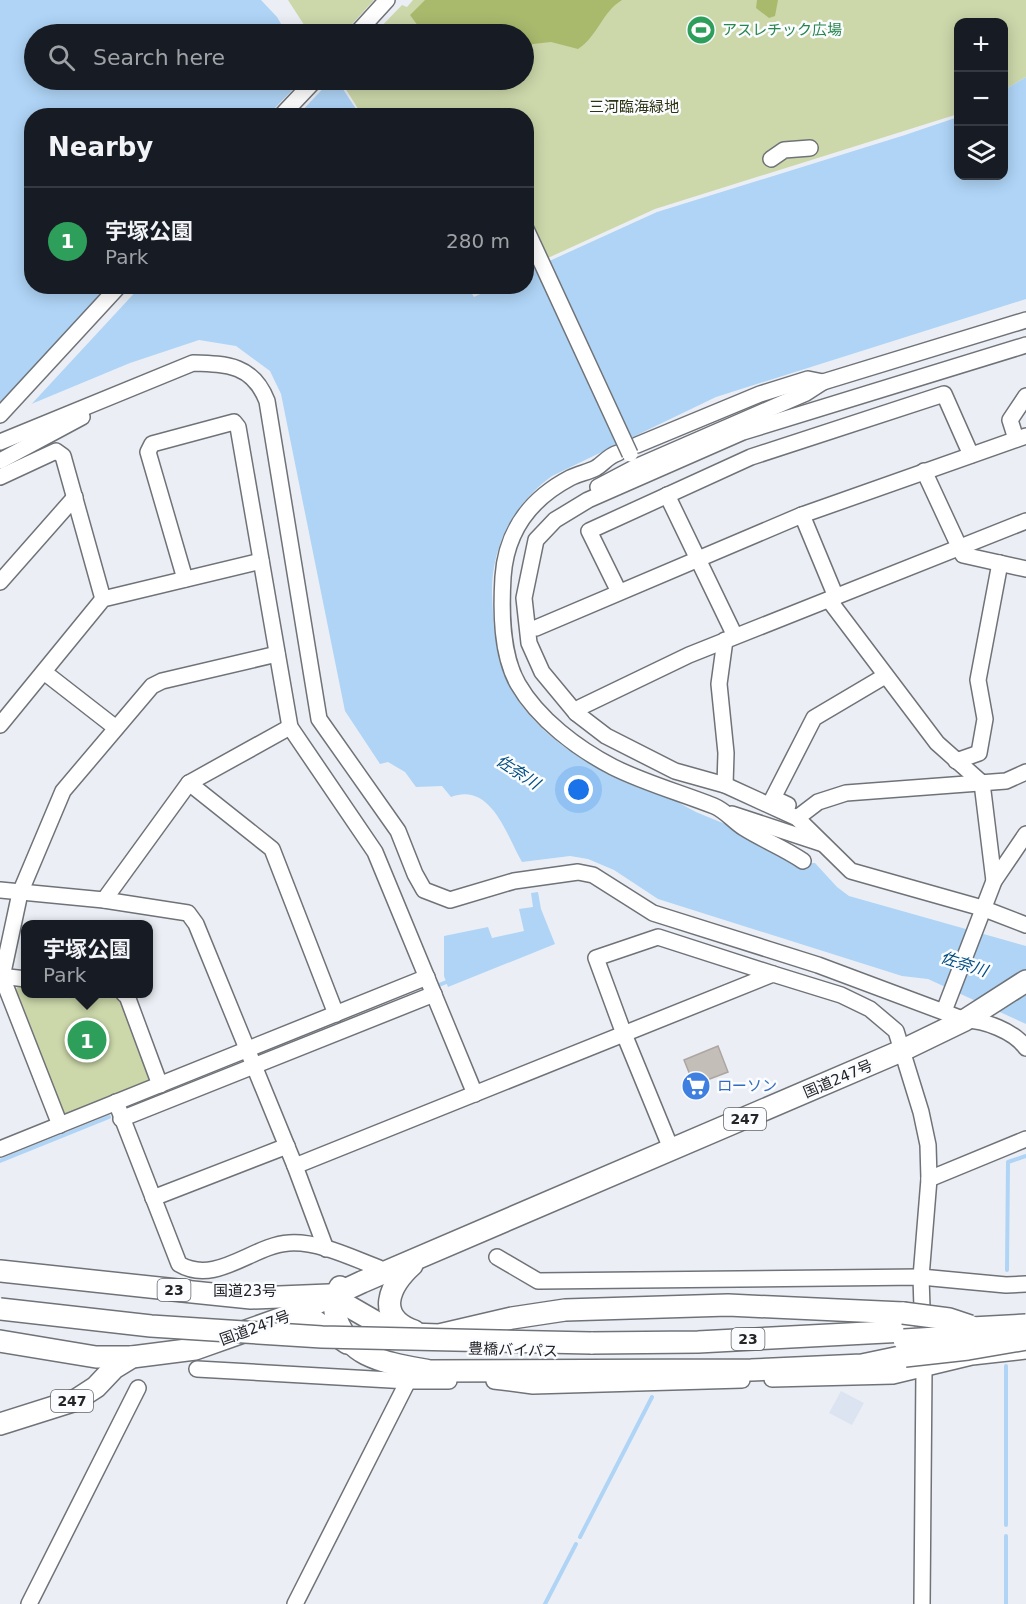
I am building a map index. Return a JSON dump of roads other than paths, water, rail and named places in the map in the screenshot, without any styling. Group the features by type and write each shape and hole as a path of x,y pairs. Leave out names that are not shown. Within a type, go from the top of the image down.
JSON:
{"highway":[{"name":"国道247号","path":"341,1289 416,1261 511,1218 901,1052 971,1017 1026,981"},
{"name":"国道247号","path":"0,1424 76,1400 96,1387 114,1368 132,1357 195,1349 275,1321 379,1268 511,1218"},
{"path":"416,1261 398,1278 391,1293 389,1309 405,1328 433,1335"},
{"name":"国道23号","path":"0,1271 173,1290 274,1293 341,1289"},
{"path":"341,1289 374,1323 388,1329 433,1335 565,1310 728,1305 904,1335 968,1349 1026,1339"},
{"path":"341,1289 334,1315 358,1348"},
{"name":"豊橋バイパス","path":"0,1309 151,1326 322,1337 591,1348"},
{"name":"豊橋バイパス","path":"0,1317 151,1333 321,1344 591,1348 698,1342 1026,1332"},
{"path":"275,1321 314,1320 358,1348 392,1363 430,1371 752,1370 862,1365 904,1335"},
{"name":"豊橋バイパス","path":"904,1335 1026,1325"},
{"path":"0,1341 96,1357 132,1357"}],"street":[{"path":"365,24 387,0"},
{"path":"289,108 306,90"},
{"path":"771,159 784,150 810,148"},
{"path":"534,246 630,455"},
{"path":"0,415 112,294"},
{"path":"823,844 726,812 614,767 587,750 540,712 518,684 508,659 503,621 504,554 516,526 547,492 571,477 598,466 607,457 630,455 806,393 823,382 1026,320"},
{"path":"799,816 725,785 675,771 638,754 606,736 552,687 535,659 529,643 524,598 536,540 555,520 569,511 742,432 1026,345"},
{"path":"0,442 193,363 218,364 246,372 261,387 267,401 319,719 398,831 424,890 450,900 514,881 578,872 593,875 653,913 818,965 971,1017 1008,1034 1026,1048"},
{"path":"0,461 170,371"},
{"path":"579,710 553,673 539,645 536,628 535,584 543,545 566,523 569,511 630,455 750,397 808,379 823,382"},
{"path":"619,592 589,531 751,457 944,394 971,455"},
{"path":"536,628 802,515 1021,437 1010,420 1026,396"},
{"path":"185,579 148,452 152,444 234,422 237,427 290,727 375,852 475,1094"},
{"path":"0,477 56,451 63,456 103,598"},
{"path":"924,471 962,547 963,555 1026,568"},
{"path":"667,495 697,558 730,638 719,684 726,753 725,785"},
{"path":"0,582 75,498"},
{"path":"802,515 833,599 885,676 936,744 982,783 994,881"},
{"path":"579,710 730,638 1026,521"},
{"path":"0,725 103,598 261,561"},
{"path":"956,761 979,753 986,719 978,680 1000,563"},
{"path":"60,1125 1,976 20,893 63,791 152,686 162,681 278,654"},
{"path":"44,672 116,728"},
{"path":"885,676 814,718 773,798 799,816 851,871 1026,925"},
{"path":"104,900 189,783 290,727"},
{"path":"799,816 818,802 846,793 1006,781 1026,772"},
{"path":"189,783 272,849 336,1014"},
{"path":"726,812 742,827 781,846 802,861"},
{"path":"945,1008 994,881 1026,834"},
{"path":"0,890 104,900 188,913 196,924 248,1049 326,1249"},
{"path":"672,1151 596,958 658,937 841,995 870,1009 896,1031 924,1124 928,1145 929,1179 921,1277 924,1370 922,1604"},
{"path":"295,1166 773,974"},
{"path":"1,976 21,978"},
{"path":"0,1149 427,977"},
{"path":"121,1119 434,994"},
{"path":"129,998 160,1085"},
{"path":"116,1102 180,1264 188,1269 216,1270 272,1244 293,1242 326,1249 379,1268"},
{"path":"929,1179 1026,1139"},
{"path":"153,1198 287,1146"},
{"path":"497,1257 538,1281 921,1277 1006,1285 1026,1284"},
{"path":"197,1369 408,1382 510,1381 534,1386 893,1376 972,1357 1026,1351"},
{"path":"295,1604 408,1382"},
{"path":"28,1604 138,1388"}],"water":[{"name":"佐奈川","path":"0,0 261,0 281,24 24,24 24,90 344,90 355,108 24,108 24,294 472,294 474,297 480,294 534,294 534,268 656,212 954,118 954,180 1008,180 1008,88 1026,77 1026,299 716,397 552,476 527,499 508,526 496,557 492,591 496,646 505,677 524,708 550,736 565,748 598,767 644,783 696,812 726,824 787,859 802,865 815,863 837,887 849,896 1026,946 1026,1024 928,979 902,976 658,899 614,870 588,859 570,856 522,862 496,813 477,797 465,794 451,797 442,786 416,787 405,772 388,762 380,764 345,711 281,394 270,371 236,346 199,340 130,363 0,417"},
{"path":"538,892 541,909 555,944 448,987 444,976 444,936 488,927 492,938 524,931 519,909 533,907 531,893"}],"waterway":[{"path":"439,985 449,981"},
{"path":"0,1161 109,1117"},
{"path":"1007,1270 1008,1162 1026,1156"},
{"path":"1006,1366 1006,1525"},
{"path":"580,1537 652,1397"},
{"path":"1006,1536 1006,1604"},
{"path":"545,1604 576,1544"}],"place":[{"name":"アスレチック広場","path":"701,30"},
{"name":"宇塚公園","path":"87,1040"},
{"name":"ローソン","path":"696,1086"}],"park label":[{"name":"三河臨海緑地","path":"634,107"}]}
